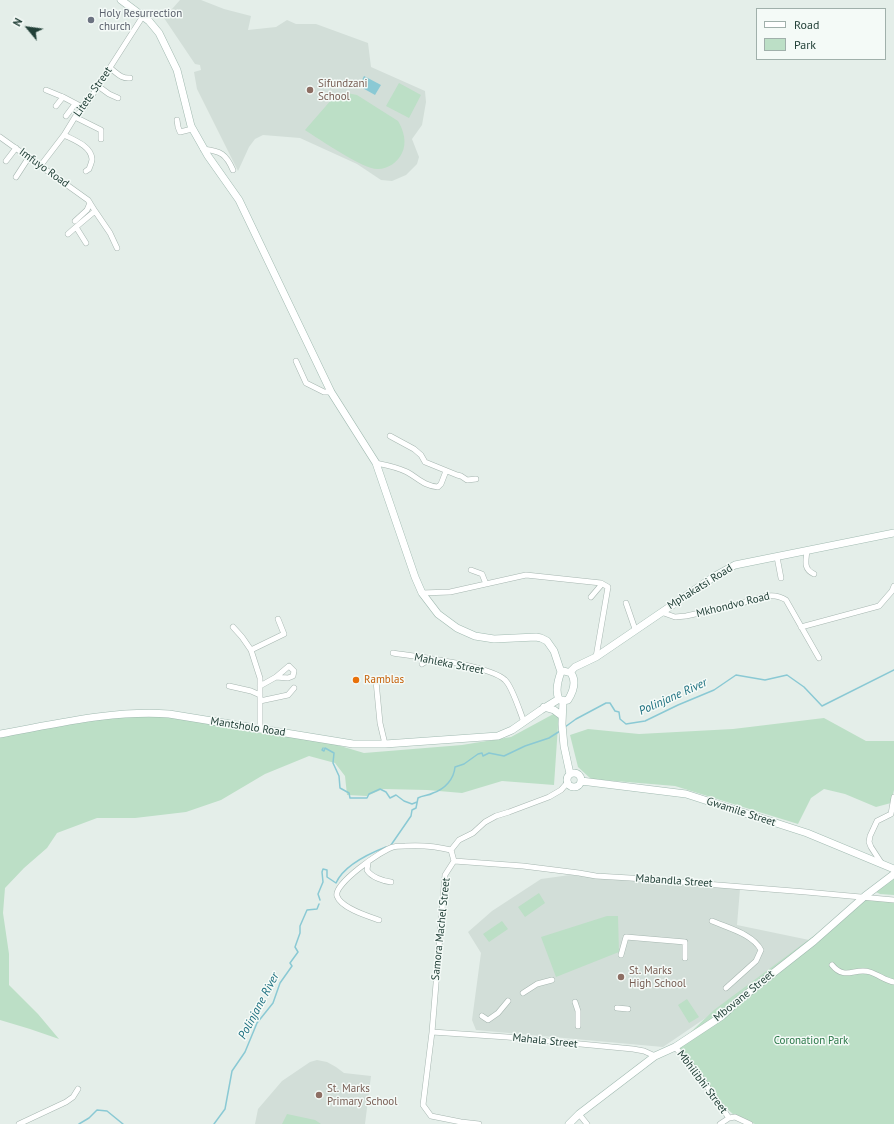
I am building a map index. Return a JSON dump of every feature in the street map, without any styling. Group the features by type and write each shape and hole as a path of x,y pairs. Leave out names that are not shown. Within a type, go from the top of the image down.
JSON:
{"street":[{"path":"121,0 143,16 158,33 177,70 192,129 239,200 331,392 376,463 415,577 422,593 438,614 458,628 475,636 494,639 536,637 547,641 554,651 561,672 557,685 560,698 564,746 570,774 568,782 561,790 549,797 496,816 485,822 473,833 459,840 451,850"},
{"name":"Litete Street","path":"41,165 64,135 75,117 84,108 143,16"},
{"path":"110,68 121,76 130,78"},
{"path":"98,86 109,94 118,98"},
{"path":"46,90 84,108"},
{"path":"56,106 63,97"},
{"path":"66,116 75,104"},
{"path":"75,117 101,130 101,139"},
{"path":"177,120 180,132 192,129"},
{"path":"64,135 80,142 89,152 92,160 89,169 86,170"},
{"name":"Imfuyo Road","path":"0,137 41,165 89,202"},
{"path":"6,161 16,148"},
{"path":"204,149 213,150 225,155 234,170"},
{"path":"16,177 29,157"},
{"path":"89,202 110,233 117,248"},
{"path":"75,221 87,210 89,202"},
{"path":"68,234 95,211"},
{"path":"76,227 86,243"},
{"path":"296,361 306,383 324,392 331,392"},
{"path":"390,436 414,449 421,455 425,462 461,476 466,480 476,479"},
{"path":"376,463 392,466 407,472 429,487 438,488 446,470"},
{"name":"Mphakatsi Road","path":"570,672 596,657 635,629 715,576 735,565 894,533"},
{"path":"807,550 806,567 808,571 814,574"},
{"path":"776,557 781,578"},
{"path":"471,570 482,574 486,584"},
{"path":"422,593 450,592 526,575 602,584 608,587 596,657"},
{"path":"591,597 602,584"},
{"path":"801,627 879,606 892,591 894,586"},
{"name":"Mkhondvo Road","path":"661,612 675,617 686,616 774,595 780,596 786,600 819,658"},
{"path":"626,603 635,629"},
{"path":"251,650 284,634 278,619"},
{"path":"233,627 251,650 260,678 260,730"},
{"name":"Mahleka Street","path":"393,654 430,659 482,669 504,680 510,688 524,720"},
{"path":"422,664 430,659"},
{"path":"560,698 568,700 574,687 574,678 570,672 561,672"},
{"path":"260,686 276,677"},
{"path":"376,681 380,723 385,744"},
{"path":"229,686 251,691 260,698 288,695 294,688"},
{"name":"Mantsholo Road","path":"524,720 560,698"},
{"name":"Mantsholo Road","path":"0,734 107,715 139,712 169,714 353,744 385,744 498,736 560,698"},
{"path":"544,707 554,710 562,716"},
{"path":"568,782 570,786 575,787 579,785 581,781 580,776 577,773 570,774"},
{"name":"Gwamile Street","path":"581,781 686,794 807,833 894,869"},
{"path":"882,864 870,847 870,836 877,821 891,814 894,797"},
{"path":"378,920 353,910 338,897 336,893 339,886 350,875 392,847 423,845 437,846 451,850"},
{"path":"451,850 454,861"},
{"name":"Mabandla Street","path":"454,861 523,866 596,876 865,896 894,900"},
{"name":"Samora Machel Street","path":"454,861 445,876 432,1032 423,1105 431,1116 460,1123 479,1124"},
{"path":"368,863 367,870 369,873 385,881 392,882"},
{"name":"Mbovane Street","path":"569,1124 579,1114 655,1056 675,1047 722,1016 739,1000 814,941 865,896 894,874"},
{"path":"712,921 744,935 756,943 761,950 761,954 756,961 726,988"},
{"path":"621,955 626,937 685,942 685,958"},
{"path":"832,965 842,974 869,972 894,982"},
{"path":"524,993 537,984 552,980"},
{"path":"482,1016 488,1020 492,1018 508,1001"},
{"path":"575,1002 578,1011 578,1026"},
{"path":"617,1008 628,1009"},
{"name":"Mahala Street","path":"432,1032 507,1037 633,1049 644,1051 655,1056"},
{"name":"Mbhilibhi Street","path":"675,1047 697,1072 729,1118 735,1117 750,1124"},
{"path":"20,1124 66,1102 73,1097 78,1089"},
{"path":"579,1114 587,1124"},
{"path":"720,1124 729,1118"}],"shaded area":[{"name":"Sifundzani School","path":"180,0 201,0 224,9 251,16 248,30 276,27 287,20 296,24 316,24 368,43 371,67 425,91 426,102 422,125 412,139 419,157 417,164 406,175 392,181 381,180 357,164 300,138 263,135 255,139 249,147 238,171 197,89 194,72 201,70 200,65 195,64 164,18"},
{"name":"St. Marks High School","path":"570,875 740,889 737,925 814,941 663,1047 476,1030 472,1020 481,953 468,932 492,911 541,879"},
{"name":"St. Marks Primary School","path":"317,1060 327,1062 344,1073 371,1076 365,1124 255,1124 258,1109 282,1081 310,1062"}],"green space":[{"path":"399,83 421,95 409,118 386,106"},
{"path":"347,93 357,95 398,121 405,141 404,149 398,159 385,168 378,169 363,165 305,130 332,99"},
{"path":"559,711 554,785 502,781 462,793 427,790 383,789 367,796 347,795 345,776 335,763 309,756 265,774 221,800 186,812 135,818 97,818 57,833 47,848 24,868 5,888 3,913 9,954 9,985 38,1014 59,1039 0,1020 0,734 139,712 310,737 364,753 462,745 511,737"},
{"path":"824,718 866,741 894,741 894,790 891,803 876,807 845,794 824,789 811,798 798,824 675,786 591,779 578,767 570,735 588,729 639,734 733,729"},
{"path":"894,878 894,895 880,894 876,892"},
{"path":"539,893 545,903 525,917 518,907"},
{"name":"Coronation Park","path":"866,897 894,900 894,1124 755,1124 734,1115 724,1106 685,1054 675,1047 714,1010"},
{"path":"607,916 618,916 619,952 556,977 541,937"},
{"path":"502,921 508,929 489,942 483,934"},
{"path":"687,999 699,1017 689,1023 678,1005"},
{"path":"287,1114 315,1120 321,1124 282,1124"}],"water":[{"path":"364,76 381,85 375,95 359,86"}],"waterway":[{"name":"Polinjane River","path":"565,727 576,719 606,703 610,703 615,711 619,712 620,719 626,724 645,721 714,690 736,675 765,680 787,675 804,687 822,706 894,670"},
{"name":"Polinjane River","path":"391,845 411,816 412,810 416,808 418,798 429,795 445,786 453,776 455,767 464,764 478,754 482,753 483,756 489,753 504,756 525,746 549,738 560,731"},
{"path":"323,748 322,750 324,751 325,748 334,753 333,763 339,776 340,788 349,793 350,798 367,798 369,794 380,789 386,792 390,798 396,795 404,801 412,804 417,802"},
{"name":"Polinjane River","path":"320,900 318,894 323,882 323,869 327,870 327,877 336,883 345,871 357,861 386,847"},
{"name":"Polinjane River","path":"214,1124 225,1109 232,1071 245,1052 257,1023 273,1003 280,983 292,966 290,963 298,952 295,947 300,933 300,926 307,910 317,909 319,904"},
{"name":"Polinjane River","path":"79,1124 89,1118 97,1110 107,1111 123,1124"}],"place":[{"name":"Holy Resurrection church","path":"91,20"},
{"name":"Sifundzani School","path":"310,90"},
{"name":"Ramblas","path":"356,680"},
{"name":"St. Marks High School","path":"621,977"},
{"name":"St. Marks Primary School","path":"319,1095"}]}
